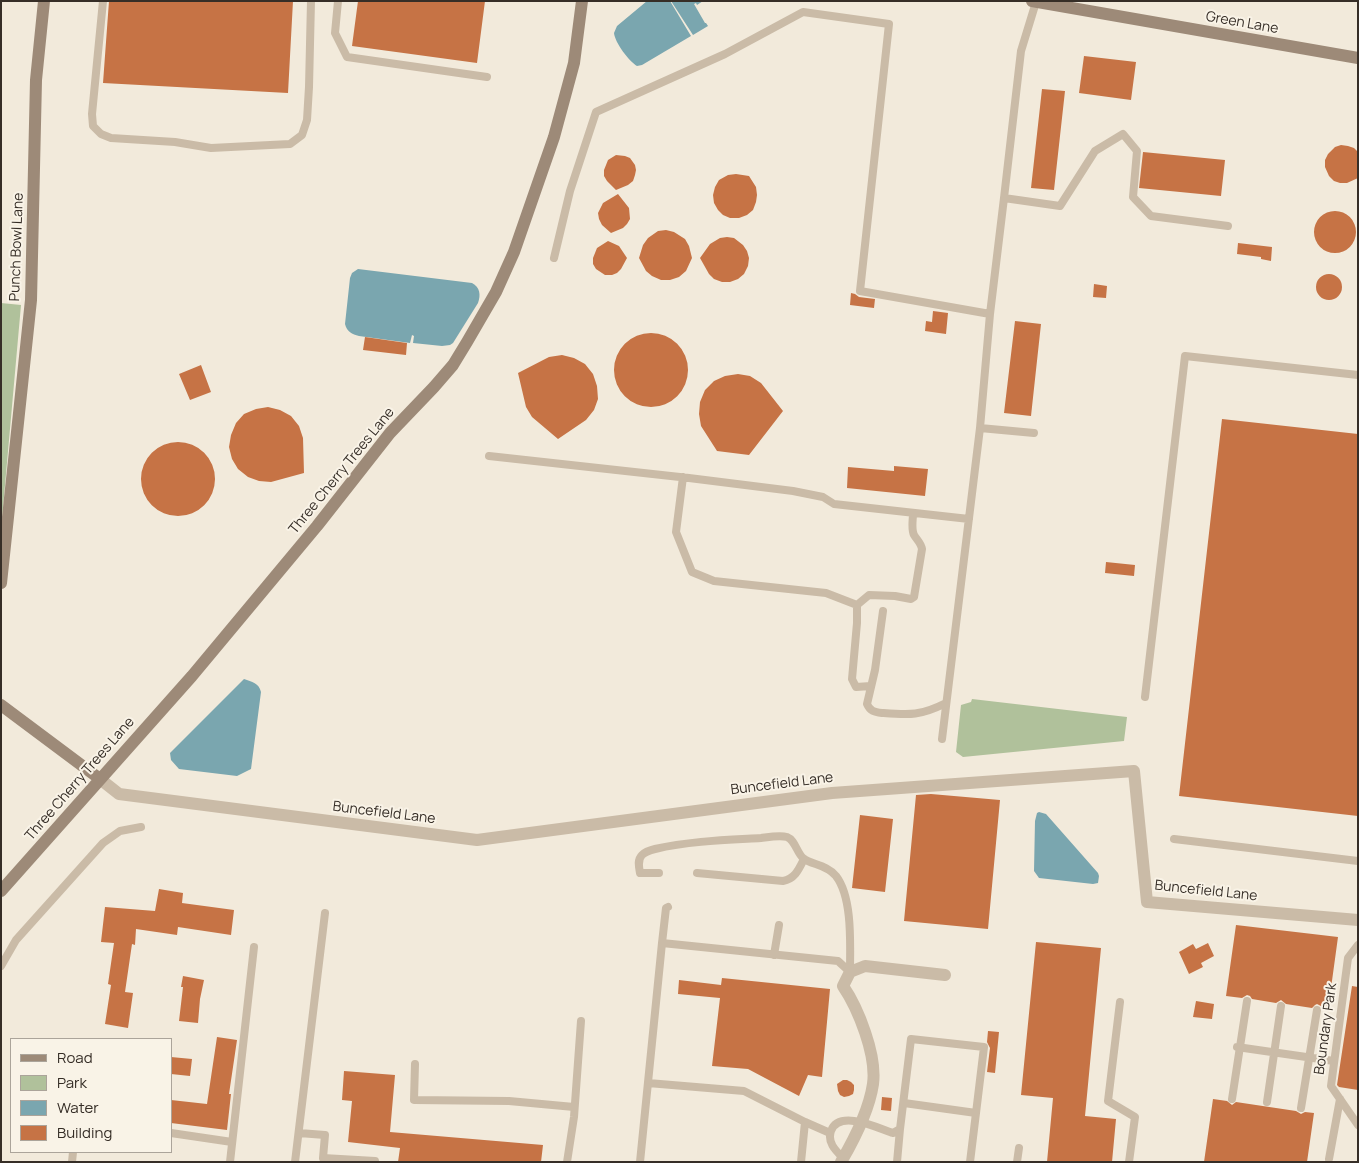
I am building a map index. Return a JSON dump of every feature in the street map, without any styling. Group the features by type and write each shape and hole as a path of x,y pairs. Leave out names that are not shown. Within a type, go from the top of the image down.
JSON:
{"street":[{"name":"Punch Bowl Lane","path":"1,583 31,300 36,80 44,1"},
{"name":"Three Cherry Trees Lane","path":"1,891 198,668 317,526 390,433 453,365 496,292 514,252 554,137 574,63 582,1"},
{"name":"Green Lane","path":"1034,2 1358,58"},
{"path":"1,705 100,779"},
{"name":"Buncefield Lane","path":"100,779 119,794 477,840 832,792 1134,771 1147,902 1358,920"},
{"path":"842,1160 861,1122 873,1083 872,1056 865,1033 851,998 842,986 850,972 865,966 945,975"}],"lane":[{"path":"103,1 92,114 93,126 101,134 111,138 175,142 211,148 290,144 302,135 307,120 309,87 310,1"},
{"path":"338,1 335,33 347,57 487,77"},
{"path":"942,739 980,428 990,314 1021,50 1034,2"},
{"path":"554,258 570,191 596,112 725,54 803,12 889,24 860,291 990,314"},
{"path":"1004,198 1060,206 1095,151 1123,134 1137,151 1133,197 1151,216 1228,226"},
{"path":"1145,696 1185,356 1358,375"},
{"path":"980,428 1034,433"},
{"path":"489,456 793,490 823,497 834,504 969,519"},
{"path":"683,477 676,532 692,572 714,581 826,593 857,605"},
{"path":"857,605 869,595 911,599 914,597 922,546 912,531 913,513"},
{"path":"857,605 852,679 856,687 871,686"},
{"path":"883,611 875,670 867,704 870,710 917,714 932,710 946,703"},
{"path":"1,966 16,940 103,843 120,832 142,827"},
{"path":"659,873 640,873 638,862 640,857 654,849 727,839 790,838 804,859 824,866 836,876 845,894 850,940 850,972"},
{"path":"1174,839 1358,861"},
{"path":"697,874 783,881 789,880 794,876 804,859"},
{"path":"640,1162 662,944 666,908 668,907"},
{"path":"295,1162 325,913"},
{"path":"774,955 779,924"},
{"path":"662,944 838,961 850,972"},
{"name":"Boundary Park","path":"1358,945 1348,958 1331,1086 1358,1125"},
{"path":"230,1162 254,947"},
{"path":"1232,1099 1238,1047 1247,1001"},
{"path":"1120,1002 1108,1101 1135,1117 1129,1162"},
{"path":"1266,1102 1281,1006"},
{"path":"1302,1108 1317,1010"},
{"path":"567,1162 574,1107 581,1021"},
{"path":"897,1162 911,1039 984,1047 970,1162"},
{"path":"1238,1047 1334,1061"},
{"path":"415,1064 414,1100 509,1101 574,1107"},
{"path":"648,1083 744,1091 830,1133"},
{"path":"1329,1158 1340,1099"},
{"path":"904,1103 976,1113"},
{"path":"842,1160 830,1141 830,1133 834,1124 843,1120 861,1122 893,1133 900,1129"},
{"path":"801,1162 805,1122"},
{"path":"172,1133 232,1142"},
{"path":"299,1133 325,1135 323,1158 375,1162"},
{"path":"1017,1162 1018,1148"}],"green space":[{"path":"1,303 21,305 1,530"},
{"path":"972,699 1127,717 1124,741 963,757 956,752 961,705 971,702"}],"water":[{"path":"647,1 670,1 691,36 642,65 637,66 623,51 614,33 617,26"},
{"path":"671,1 703,1 697,5 696,3 694,4 708,26 693,35"},
{"path":"358,269 472,283 478,289 480,294 479,300 450,345 413,343 414,336 412,335 410,343 359,336 350,332 345,324 350,278 352,273"},
{"path":"244,679 257,685 261,692 251,769 237,776 179,769 171,760 170,753"},
{"path":"1039,812 1046,814 1098,873 1098,883 1039,878 1034,871 1035,821"}],"building":[{"path":"109,1 293,1 288,93 103,83"},
{"path":"358,1 485,1 477,63 352,46"},
{"path":"1084,56 1136,62 1131,100 1079,93"},
{"path":"1042,89 1065,91 1054,190 1031,188"},
{"path":"1341,145 1354,148 1358,152 1358,178 1347,183 1334,181 1329,176 1325,167 1325,160 1328,154 1335,147"},
{"path":"1143,152 1225,160 1221,196 1139,188"},
{"path":"616,155 630,158 636,170 633,181 616,190 604,176 604,170 608,160"},
{"path":"728,175 749,176 756,187 757,195 753,210 739,218 730,218 718,210 714,203 713,195 719,180"},
{"path":"618,194 629,208 630,219 623,228 611,233 602,225 598,213 603,203"},
{"path":"1331,211 1339,211 1350,217 1356,232 1350,247 1339,253 1331,253 1320,247 1314,236 1314,228 1320,217"},
{"path":"658,231 674,232 685,239 692,258 686,271 679,277 661,280 646,271 639,258 643,245 648,238"},
{"path":"720,238 734,238 743,245 749,258 744,274 730,282 722,282 714,279 709,274 700,258 710,244"},
{"path":"608,241 619,246 627,258 621,269 612,275 605,275 596,269 593,264 597,248"},
{"path":"1238,243 1272,247 1271,261 1261,259 1261,257 1237,254"},
{"path":"1329,274 1338,278 1342,287 1338,296 1329,300 1320,296 1316,287 1320,278"},
{"path":"1094,284 1107,286 1106,298 1093,297"},
{"path":"851,293 859,297 875,299 874,308 850,305"},
{"path":"933,311 948,313 946,334 925,331 926,321 932,322"},
{"path":"1015,321 1041,324 1031,416 1004,413"},
{"path":"651,333 672,339 682,349 688,370 682,391 672,401 651,407 630,401 620,391 614,370 620,349 630,339"},
{"path":"365,337 407,343 406,355 363,350"},
{"path":"562,355 574,358 585,364 593,374 597,386 598,399 594,410 586,420 558,439 532,417 526,407 518,373 549,357"},
{"path":"201,365 211,392 190,400 179,374"},
{"path":"738,374 750,376 761,383 783,411 749,455 717,451 701,426 699,414 700,402 705,390 714,381 725,376"},
{"path":"268,407 280,410 291,416 299,426 303,438 304,473 271,482 259,481 248,477 238,469 232,459 229,447 236,423 244,414"},
{"path":"1222,419 1358,434 1358,816 1179,796"},
{"path":"178,442 199,448 209,458 215,479 209,500 199,510 178,516 157,510 147,500 141,479 147,458 157,448"},
{"path":"894,466 928,469 925,496 847,488 848,467 894,471"},
{"path":"1106,562 1135,565 1134,576 1105,573"},
{"path":"931,794 1000,800 988,929 904,921 916,795"},
{"path":"860,815 893,819 885,892 852,888"},
{"path":"159,889 183,893 182,903 234,910 231,935 178,927 177,935 136,929 135,945 132,944 125,992 133,993 128,1028 105,1024 111,985 108,984 114,943 101,942 105,907 155,911"},
{"path":"1236,925 1338,937 1328,1010 1322,1009 1317,1004 1312,1008 1286,1004 1281,1000 1276,1003 1252,999 1247,995 1242,998 1226,996"},
{"path":"1036,942 1101,948 1085,1116 1116,1119 1112,1162 1047,1162 1053,1098 1021,1095"},
{"path":"1208,943 1214,956 1201,963 1203,967 1189,974 1179,952 1193,944 1196,949"},
{"path":"183,976 204,980 198,1023 179,1021"},
{"path":"722,978 830,989 822,1077 808,1075 799,1096 748,1069 712,1066 720,998 678,994 679,980 721,985"},
{"path":"1352,986 1358,987 1358,1090 1337,1085"},
{"path":"1196,1001 1214,1004 1212,1019 1193,1017"},
{"path":"988,1031 999,1032 995,1073 987,1072 990,1048 987,1042"},
{"path":"217,1037 237,1040 229,1094 231,1094 227,1130 172,1123 172,1100 207,1104"},
{"path":"172,1057 192,1059 190,1076 172,1074"},
{"path":"344,1071 395,1075 390,1132 543,1145 541,1162 398,1162 400,1148 348,1142 352,1101 342,1100"},
{"path":"847,1080 854,1085 853,1094 844,1097 840,1095 837,1084"},
{"path":"882,1097 892,1098 891,1111 881,1110"},
{"path":"1213,1099 1227,1101 1232,1105 1236,1102 1296,1111 1301,1114 1305,1112 1314,1113 1307,1162 1204,1162"}]}
